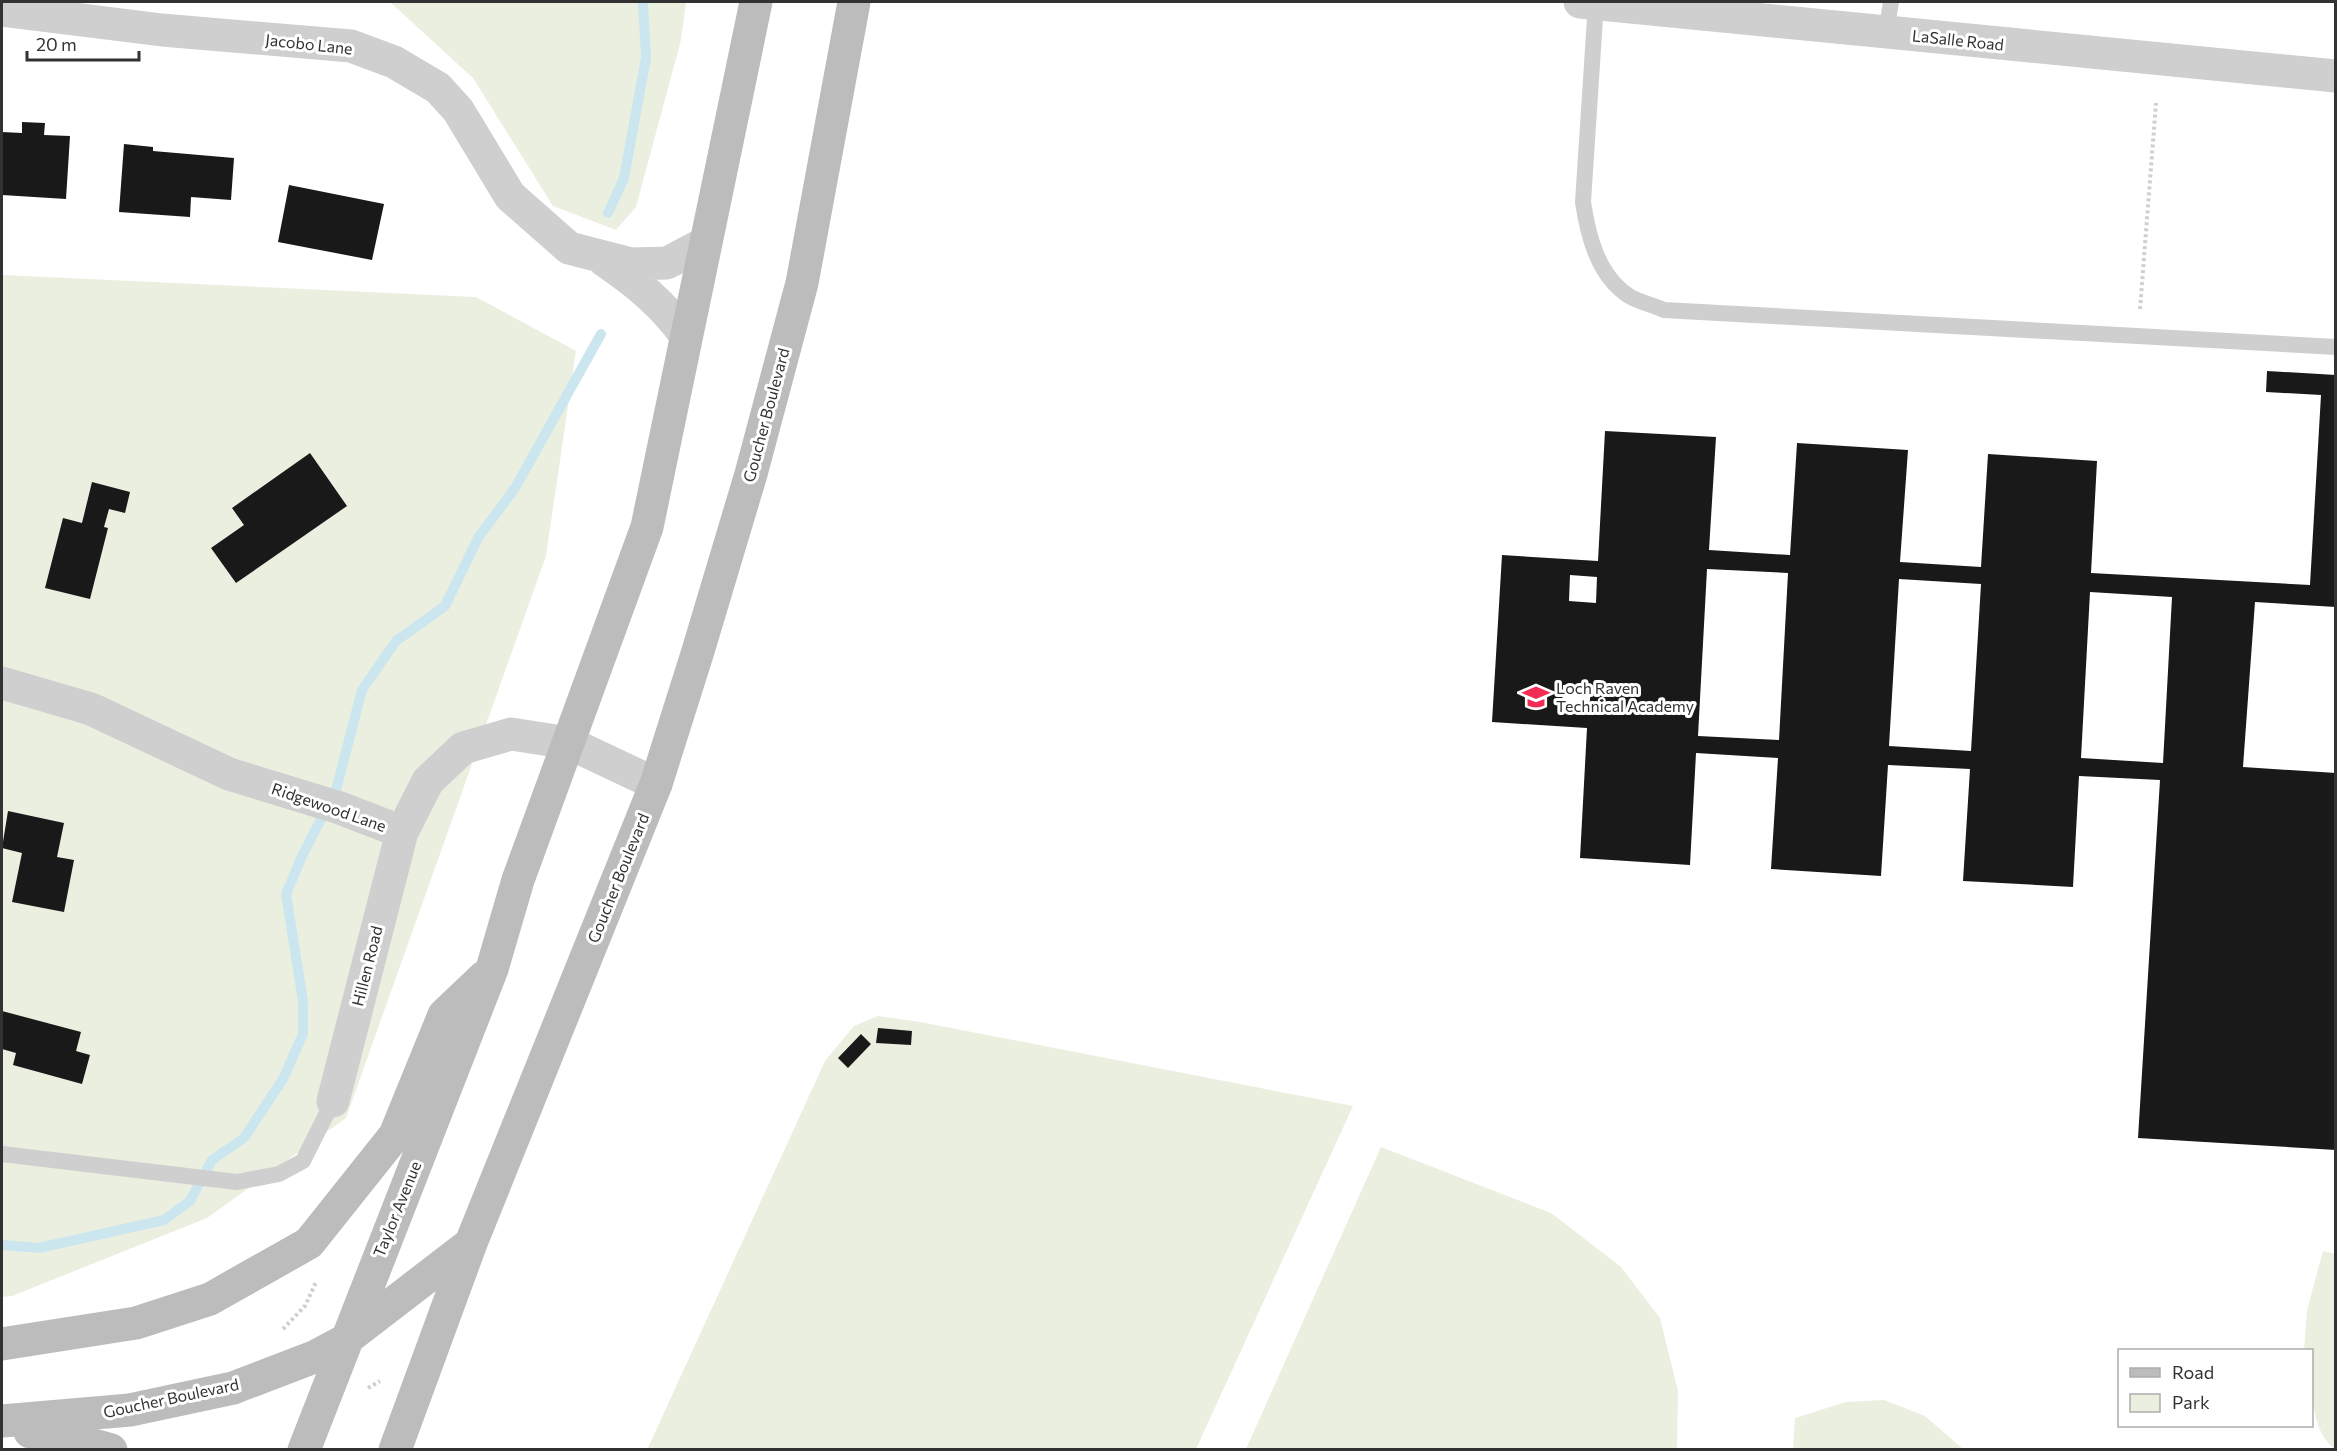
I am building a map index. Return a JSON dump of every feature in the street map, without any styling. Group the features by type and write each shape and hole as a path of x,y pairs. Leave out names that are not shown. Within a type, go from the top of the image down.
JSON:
{"main road":[{"path":"2,1344 136,1323 210,1299 309,1243 395,1135 444,1015 492,969 518,880 646,527 756,2"},
{"name":"Goucher Boulevard","path":"2,1421 130,1410 233,1388 314,1357 344,1341 407,1296 471,1243 656,783 747,485 802,283 854,2"},
{"name":"Taylor Avenue","path":"304,1449 344,1341 492,969"},
{"path":"395,1449 471,1243"},
{"path":"2,1428 61,1436 111,1449"}],"street":[{"name":"LaSalle Road","path":"1588,2 1889,17 2336,76"},
{"name":"Jacobo Lane","path":"2,10 162,30 351,46 394,62 438,88 458,110 510,196 569,248 631,264 667,263 705,243"},
{"name":"Jacobo Lane","path":"601,258 638,283 667,309 686,336"},
{"name":"Ridgewood Lane","path":"2,683 91,709 229,774 325,804 402,832 428,782 463,748 511,734 569,743 656,783"},
{"name":"Hillen Road","path":"333,1101 402,832"}],"lane":[{"path":"1588,2 1583,202 1587,233 1604,270 1629,295 1664,310 2336,347"},
{"path":"2,1154 237,1182 279,1174 303,1161 333,1101"}],"path":[{"path":"2140,315 2156,103"},
{"path":"281,1330 305,1306 319,1276"}],"green space":[{"path":"390,2 686,2 681,40 636,207 616,230 553,206 473,78"},
{"path":"2,275 476,297 576,351 546,556 346,1118 207,1218 12,1296 2,1297"},
{"path":"878,1016 920,1022 1353,1106 1196,1449 647,1450 825,1061 854,1026"},
{"path":"1381,1147 1551,1213 1621,1267 1660,1318 1678,1391 1677,1449 1246,1449"},
{"path":"2323,1251 2335,1254 2335,1449 2320,1429 2313,1404 2313,1349 2304,1349 2307,1310"},
{"path":"1884,1400 1925,1416 1963,1449 1793,1449 1795,1418 1846,1402"}],"building":[{"path":"22,122 45,123 44,135 70,136 66,199 2,195 2,132 22,133"},
{"path":"124,144 153,147 153,151 234,158 231,200 191,197 190,217 119,212"},
{"path":"289,185 384,204 372,260 278,242"},
{"path":"2267,371 2336,375 2336,607 2255,602 2243,767 2336,773 2336,1150 2138,1138 2160,780 2079,776 2073,887 1963,881 1970,769 1888,765 1881,876 1771,869 1778,758 1696,753 1690,865 1580,858 1587,728 1492,722 1502,555 1598,561 1605,431 1716,437 1709,550 1790,555 1797,443 1908,450 1900,562 1981,567 1988,454 2097,461 2091,573 2310,585 2321,395 2266,392","holes":["1707,569 1788,573 1779,740 1698,736","1570,575 1597,577 1596,603 1569,601","1899,579 1981,584 1971,751 1889,746","2090,592 2172,597 2163,763 2081,758","1563,685 1591,686 1589,712 1562,711"]},
{"path":"310,453 347,506 236,583 211,548 244,525 232,508"},
{"path":"92,482 130,492 125,513 109,509 104,527 108,528 90,599 45,588 63,518 82,523"},
{"path":"8,811 64,823 57,857 74,860 64,912 12,902 22,853 2,848"},
{"path":"2,1011 81,1032 76,1051 90,1055 82,1084 13,1065 16,1053 2,1049"},
{"path":"878,1028 912,1031 911,1045 876,1043"},
{"path":"861,1034 871,1044 848,1068 838,1058"}],"waterway":[{"path":"608,213 624,178 646,58 643,2"},
{"path":"2,1245 39,1248 164,1220 190,1201 212,1160 244,1138 283,1079 303,1034 303,1001 286,894 302,856 336,790 362,690 396,641 445,606 478,538 515,488 601,334"}],"place":[{"name":"Loch Raven Technical Academy","path":"1536,697"}]}
